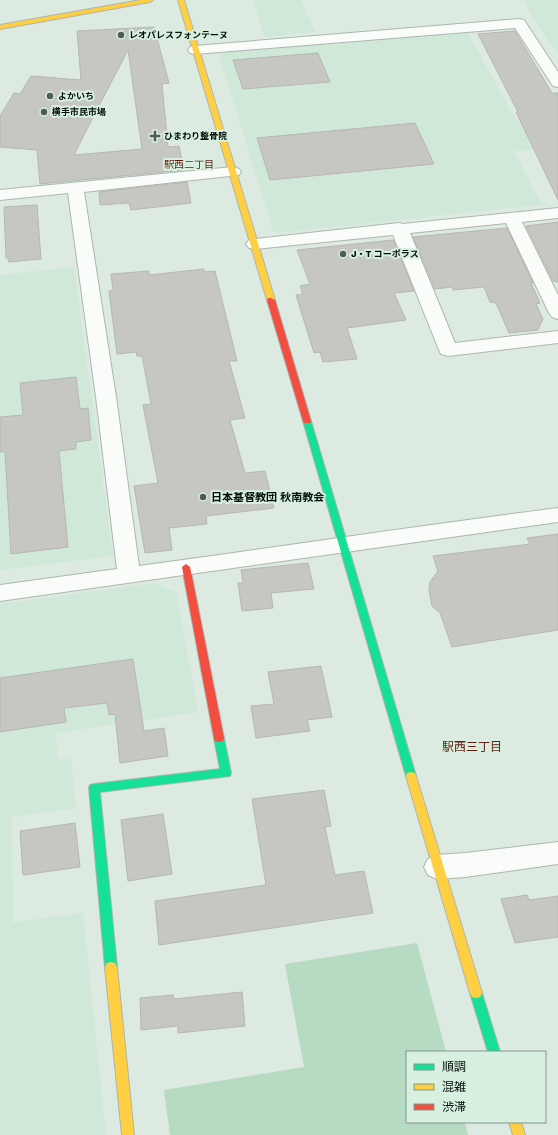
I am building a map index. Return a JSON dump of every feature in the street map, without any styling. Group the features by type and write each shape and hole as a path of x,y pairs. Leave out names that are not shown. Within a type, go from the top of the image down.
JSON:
{"street":[{"path":"0,27 150,0"},
{"path":"181,0 255,244 437,867 494,1051"},
{"path":"195,50 519,23 558,83"},
{"path":"0,195 233,172"},
{"path":"75,188 106,397 129,576"},
{"path":"255,244 558,212"},
{"path":"510,217 558,313"},
{"path":"399,228 448,350 558,337"},
{"path":"0,593 558,515"},
{"path":"128,1135 94,788 226,773 186,567"},
{"path":"437,867 465,865 558,853"},
{"path":"515,1123 519,1135"}],"shaded area":[{"path":"253,0 301,0 315,32 264,37"},
{"path":"523,0 558,0 558,54 531,14"},
{"path":"468,33 517,122 558,119 558,147 514,151 542,205 276,233 273,230 219,55 224,52"},
{"path":"74,267 113,556 0,570 0,275"},
{"path":"155,583 176,592 198,712 56,733 58,759 71,759 76,808 12,817 13,922 83,913 106,1135 0,1135 0,604"},
{"path":"417,943 446,1051 406,1051 406,1123 465,1123 468,1135 170,1135 164,1090 304,1067 285,964"}],"building":[{"path":"154,27 169,83 162,84 168,147 179,146 184,170 40,184 37,150 0,147 0,116 14,93 20,94 31,76 81,80 77,31","holes":["128,50 142,149 74,155"]},
{"path":"515,31 552,93 558,93 558,200 516,112 518,112 478,34"},
{"path":"318,53 330,82 243,89 233,60"},
{"path":"415,123 434,164 270,180 257,138"},
{"path":"187,182 191,203 131,210 129,203 100,205 99,192"},
{"path":"37,205 41,259 9,262 8,258 6,258 4,207"},
{"path":"558,222 558,282 553,281 526,226"},
{"path":"507,228 533,283 531,283 540,303 536,304 543,319 538,330 509,333 496,303 490,302 484,287 453,290 452,287 435,289 413,237"},
{"path":"393,240 414,291 394,293 406,320 347,328 357,359 323,362 320,352 314,353 296,295 303,294 300,286 310,284 297,250"},
{"path":"204,269 204,272 215,271 237,361 229,361 245,418 230,420 245,473 265,471 274,508 206,516 207,524 169,528 172,550 145,553 134,486 158,483 143,405 151,404 142,356 137,356 136,352 117,354 109,291 113,290 111,274 149,271 149,275"},
{"path":"76,377 80,409 88,408 91,440 76,442 76,449 59,451 68,547 11,554 5,452 0,452 0,417 23,415 20,383"},
{"path":"558,534 558,630 452,647 440,613 432,606 429,590 430,582 438,571 433,556 530,544 527,538"},
{"path":"308,563 314,589 271,593 273,608 242,611 238,583 243,583 241,570"},
{"path":"133,659 144,731 164,728 168,756 120,763 115,714 109,715 107,703 64,708 66,722 0,732 0,678"},
{"path":"321,666 332,717 307,720 310,731 256,738 251,706 274,704 268,672"},
{"path":"324,790 331,826 325,827 335,875 364,871 373,913 159,945 155,901 266,885 252,799"},
{"path":"163,814 172,874 128,881 121,820"},
{"path":"75,823 80,867 23,875 20,831"},
{"path":"527,895 529,900 558,896 558,937 515,943 501,899"},
{"path":"242,992 245,1026 178,1033 178,1026 141,1030 140,998 173,995 174,999"}],"traffic: fast":[{"path":"307,421 411,776"},
{"path":"111,967 94,788 226,773 219,738"},
{"path":"476,993 494,1051"}],"traffic: slow":[{"path":"0,27 150,0"},
{"path":"181,0 271,300"},
{"path":"411,776 476,993"},
{"path":"111,967 128,1135"},
{"path":"515,1123 519,1135"}],"traffic: jam":[{"path":"271,300 307,421"},
{"path":"186,567 219,738"}],"place":[{"name":"レオパレスフォンテーヌ","path":"121,35"},
{"name":"よかいち","path":"50,96"},
{"name":"横手市民市場","path":"44,112"},
{"name":"ひまわり整骨院","path":"155,136"},
{"name":"J・T コーポラス","path":"343,254"},
{"name":"日本基督教団 秋南教会","path":"203,497"}],"district":[{"name":"駅西二丁目","path":"189,164"},
{"name":"駅西三丁目","path":"472,747"}]}
